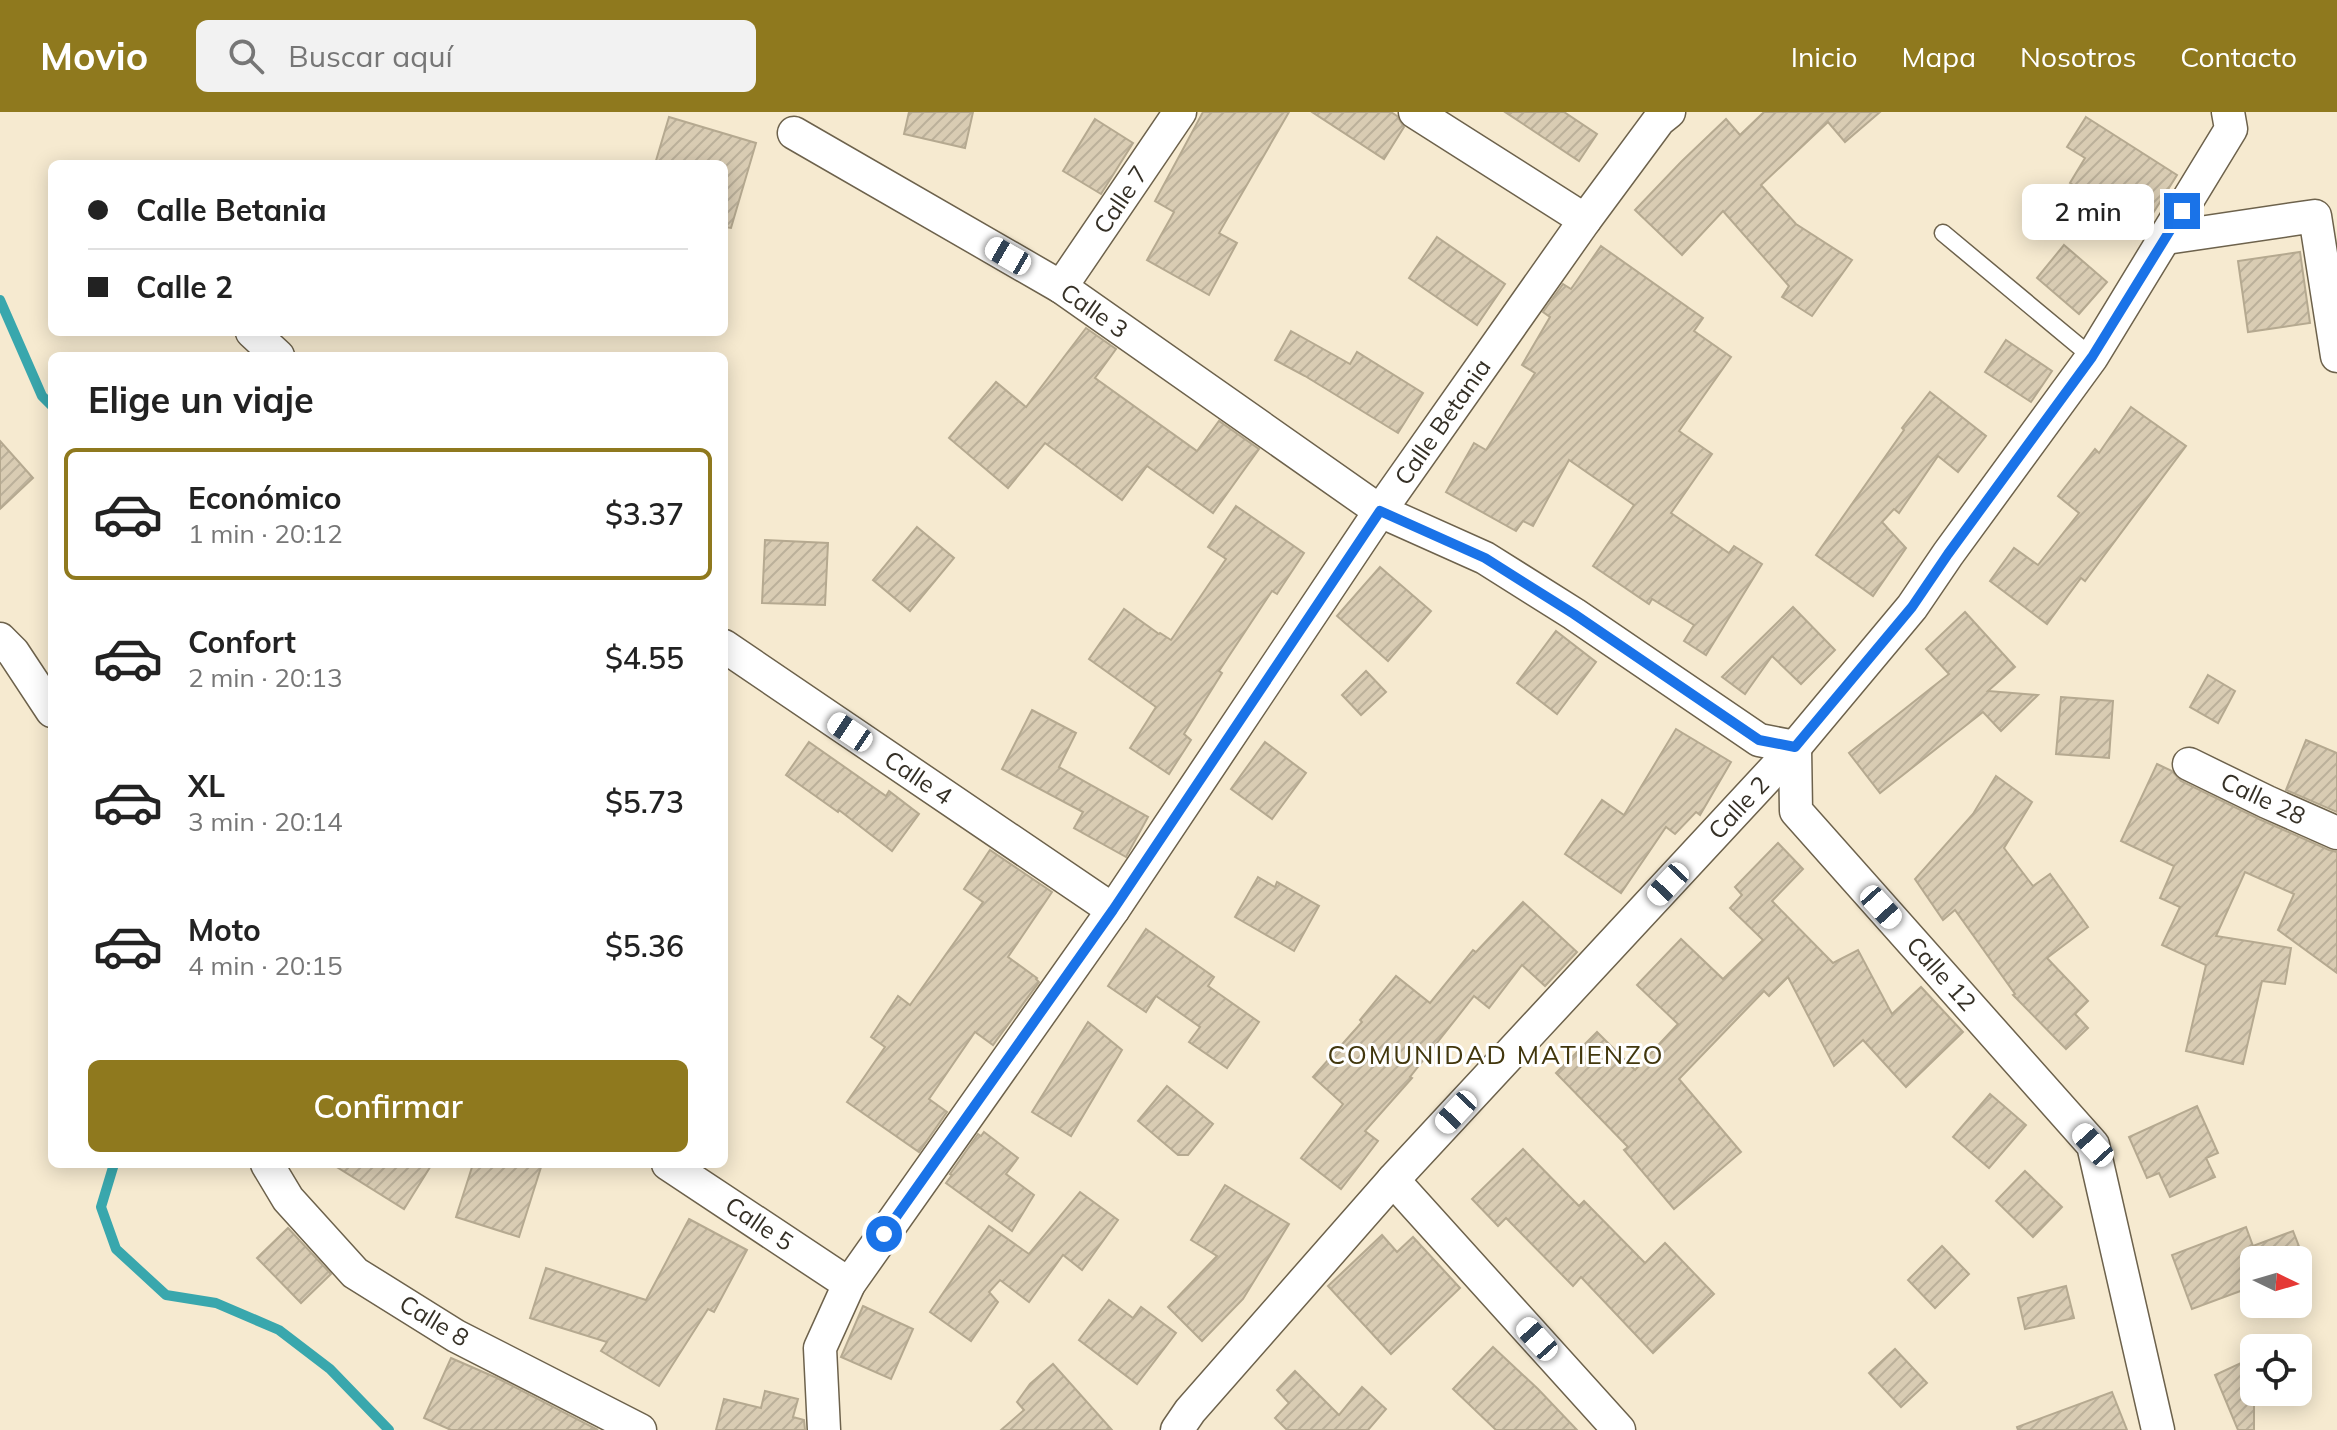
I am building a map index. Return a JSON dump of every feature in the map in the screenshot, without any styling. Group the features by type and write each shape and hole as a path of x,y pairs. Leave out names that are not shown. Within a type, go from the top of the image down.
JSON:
{"street":[{"name":"Calle 7","path":"1061,287 1180,112"},
{"path":"1415,112 1585,220"},
{"name":"Calle Betania","path":"824,1430 820,1348 849,1284 1113,910 1380,511 1585,220 1659,120 1669,112"},
{"name":"Calle 2","path":"1177,1430 1190,1411 1393,1180 1795,747 1912,607 2092,357 2231,129 2228,112"},
{"name":"Calle 3","path":"794,133 1061,287 1380,511"},
{"path":"2166,238 2315,216 2337,356"},
{"path":"256,336 274,352"},
{"path":"1380,511 1485,558 1574,614 1759,740 1795,747"},
{"path":"0,639 13,652 48,705"},
{"name":"Calle 4","path":"728,649 1113,910"},
{"name":"Calle 12","path":"1795,747 1796,811 2093,1145 2158,1430"},
{"name":"Calle 28","path":"2189,764 2337,833"},
{"name":"Calle 8","path":"269,1168 288,1199 355,1273 456,1336 640,1430"},
{"name":"Calle 5","path":"674,1168 849,1284"},
{"path":"1393,1180 1619,1430"}],"lane":[{"path":"1943,233 2092,357"}],"building":[{"path":"909,112 973,112 965,148 904,134"},
{"path":"1203,112 1289,112 1219,233 1237,243 1209,295 1147,260 1174,212 1155,201"},
{"path":"1312,112 1391,112 1404,127 1384,159"},
{"path":"1505,112 1564,112 1597,134 1579,161"},
{"path":"1764,112 1880,112 1845,142 1828,122 1761,185 1796,224 1852,260 1812,316 1782,297 1789,286 1723,211 1682,255 1635,210 1726,119 1740,135"},
{"path":"669,117 756,143 731,228 728,228 728,160 656,160"},
{"path":"2086,117 2177,175 2143,229 2070,183 2085,158 2067,147"},
{"path":"1095,119 1133,143 1101,194 1063,171"},
{"path":"1437,237 1505,284 1477,325 1409,278"},
{"path":"2064,245 2107,282 2079,314 2037,278"},
{"path":"1601,246 1703,318 1694,331 1731,357 1679,431 1712,454 1671,513 1729,553 1734,546 1762,564 1706,655 1684,641 1694,625 1652,599 1649,604 1593,566 1634,505 1569,460 1533,526 1523,521 1516,531 1446,492 1474,443 1486,450 1535,373 1522,365 1550,317 1543,312 1563,284 1571,289"},
{"path":"2300,252 2310,323 2248,332 2238,261"},
{"path":"1086,328 1116,349 1095,378 1197,451 1219,421 1259,449 1213,513 1147,466 1122,500 1045,443 1008,488 949,438 996,382 1026,407"},
{"path":"1291,331 1350,364 1357,352 1423,393 1398,433 1275,360"},
{"path":"2006,340 2052,371 2031,402 1985,372"},
{"path":"1930,392 1986,436 1958,472 1938,456 1899,513 1894,509 1882,522 1906,548 1873,596 1816,555"},
{"path":"2131,407 2186,446 2085,581 2081,578 2047,624 1990,581 2014,548 2038,565 2079,513 2058,496 2095,449 2099,453"},
{"path":"0,441 33,478 0,509"},
{"path":"1236,506 1304,553 1277,594 1272,591 1219,671 1222,673 1184,734 1191,740 1169,774 1130,748 1156,707 1089,659 1124,609 1171,640 1226,559 1208,547"},
{"path":"917,527 954,558 910,611 873,580"},
{"path":"765,540 828,543 825,605 762,603"},
{"path":"1380,567 1431,611 1388,661 1337,616"},
{"path":"1793,607 1835,650 1801,684 1772,656 1745,694 1722,677"},
{"path":"1965,612 2015,667 1988,691 2038,695 2001,731 1983,712 1880,793 1849,753 1949,674 1926,649"},
{"path":"1556,631 1596,662 1557,714 1517,683"},
{"path":"1366,671 1386,692 1361,715 1342,695"},
{"path":"2208,675 2235,691 2218,723 2190,707"},
{"path":"2061,697 2113,701 2109,758 2056,754"},
{"path":"1032,710 1076,733 1059,767 1148,817 1126,857 1074,828 1083,812 1002,769"},
{"path":"1676,729 1731,762 1700,815 1696,812 1675,834 1666,827 1621,893 1565,854 1602,800 1624,815"},
{"path":"2306,740 2337,753 2337,812 2286,790"},
{"path":"809,742 886,796 889,791 919,814 892,851 839,810 786,775"},
{"path":"1265,742 1306,773 1272,819 1231,789"},
{"path":"2157,764 2172,771 2181,781 2337,852 2337,973 2278,930 2294,894 2245,872 2216,936 2291,948 2285,984 2262,981 2243,1064 2186,1051 2206,965 2162,945 2180,907 2160,898 2174,866 2121,841"},
{"path":"1996,776 2032,802 2004,848 2033,886 2050,874 2088,927 2047,958 2088,1001 2075,1014 2088,1028 2066,1049 2013,995 1955,910 1943,920 1915,879 1973,814"},
{"path":"1778,843 1803,869 1772,901 1833,963 1858,950 1892,1014 1921,987 1963,1032 1906,1087 1863,1040 1834,1066 1788,977 1769,996 1764,991 1679,1079 1741,1152 1674,1209 1624,1150 1628,1147 1556,1073 1597,1032 1635,1070 1678,1024 1637,985 1681,939 1723,979 1763,940 1730,908 1742,895 1735,887"},
{"path":"990,850 1052,892 1008,957 1039,982 993,1045 975,1032 929,1099 947,1112 919,1152 847,1102 885,1047 871,1037 898,996 910,1005 983,902 964,889"},
{"path":"1258,877 1275,887 1277,882 1319,906 1294,951 1235,917"},
{"path":"1523,902 1577,952 1545,986 1522,965 1489,1008 1474,996 1412,1078 1365,1131 1378,1141 1341,1189 1301,1158 1343,1104 1313,1077 1362,1022 1360,1020 1396,976 1430,1003 1473,950 1476,952"},
{"path":"1146,929 1214,977 1208,986 1259,1022 1227,1068 1189,1042 1200,1027 1156,996 1146,1012 1108,986"},
{"path":"1088,1022 1122,1050 1071,1136 1032,1112"},
{"path":"1167,1086 1213,1124 1188,1155 1178,1155 1138,1121"},
{"path":"1990,1094 2026,1125 1989,1168 1953,1137"},
{"path":"2197,1106 2218,1153 2206,1158 2215,1177 2170,1197 2159,1173 2147,1178 2129,1137"},
{"path":"984,1132 1018,1158 1006,1174 1034,1195 1012,1231 946,1183 978,1134 981,1136"},
{"path":"1523,1149 1579,1206 1584,1201 1645,1263 1665,1243 1714,1294 1653,1353 1581,1277 1573,1286 1506,1218 1498,1226 1472,1199"},
{"path":"338,1168 430,1168 404,1209"},
{"path":"472,1168 541,1168 519,1237 456,1217"},
{"path":"2025,1171 2062,1207 2033,1237 1996,1201"},
{"path":"1225,1185 1289,1224 1243,1299 1202,1341 1168,1307 1217,1256 1191,1240"},
{"path":"1080,1192 1118,1220 1082,1270 1063,1255 1029,1302 1000,1280 989,1292 998,1302 971,1341 930,1312 989,1226 1029,1254"},
{"path":"689,1219 747,1250 714,1312 708,1309 659,1386 601,1351 607,1342 530,1318 546,1268 646,1300"},
{"path":"2246,1227 2253,1246 2240,1246 2240,1291 2192,1309 2172,1255"},
{"path":"288,1228 331,1274 301,1303 257,1258"},
{"path":"2293,1231 2299,1246 2253,1246"},
{"path":"1382,1235 1397,1252 1413,1237 1460,1288 1391,1354 1328,1286"},
{"path":"1942,1246 1969,1274 1935,1308 1908,1280"},
{"path":"2066,1286 2074,1318 2025,1329 2018,1298"},
{"path":"1109,1300 1133,1318 1141,1307 1176,1333 1137,1384 1079,1340"},
{"path":"863,1306 913,1329 891,1379 841,1357"},
{"path":"1493,1347 1577,1430 1496,1430 1453,1389"},
{"path":"1895,1349 1927,1383 1901,1407 1869,1373"},
{"path":"451,1358 598,1430 451,1430 424,1418"},
{"path":"2240,1363 2240,1406 2254,1406 2254,1430 2238,1430 2215,1375"},
{"path":"1053,1364 1112,1430 1001,1430 1024,1410 1017,1402 1030,1384"},
{"path":"1295,1371 1339,1415 1362,1387 1386,1409 1368,1430 1287,1430 1275,1418 1289,1403 1277,1390"},
{"path":"765,1391 798,1399 793,1417 804,1420 805,1430 716,1430 724,1399 761,1408"},
{"path":"2112,1392 2127,1430 2018,1430 2017,1427"}],"waterway":[{"path":"0,300 42,396 48,402"},
{"path":"113,1168 101,1207 116,1249 166,1295 216,1303 279,1330 330,1369 389,1430"}],"district":[{"name":"COMUNIDAD MATIENZO","path":"1496,1055"}],"route":[{"path":"884,1234 1113,910 1380,511 1485,558 1574,614 1759,740 1795,747 1912,607 2092,357 2182,211"}]}
